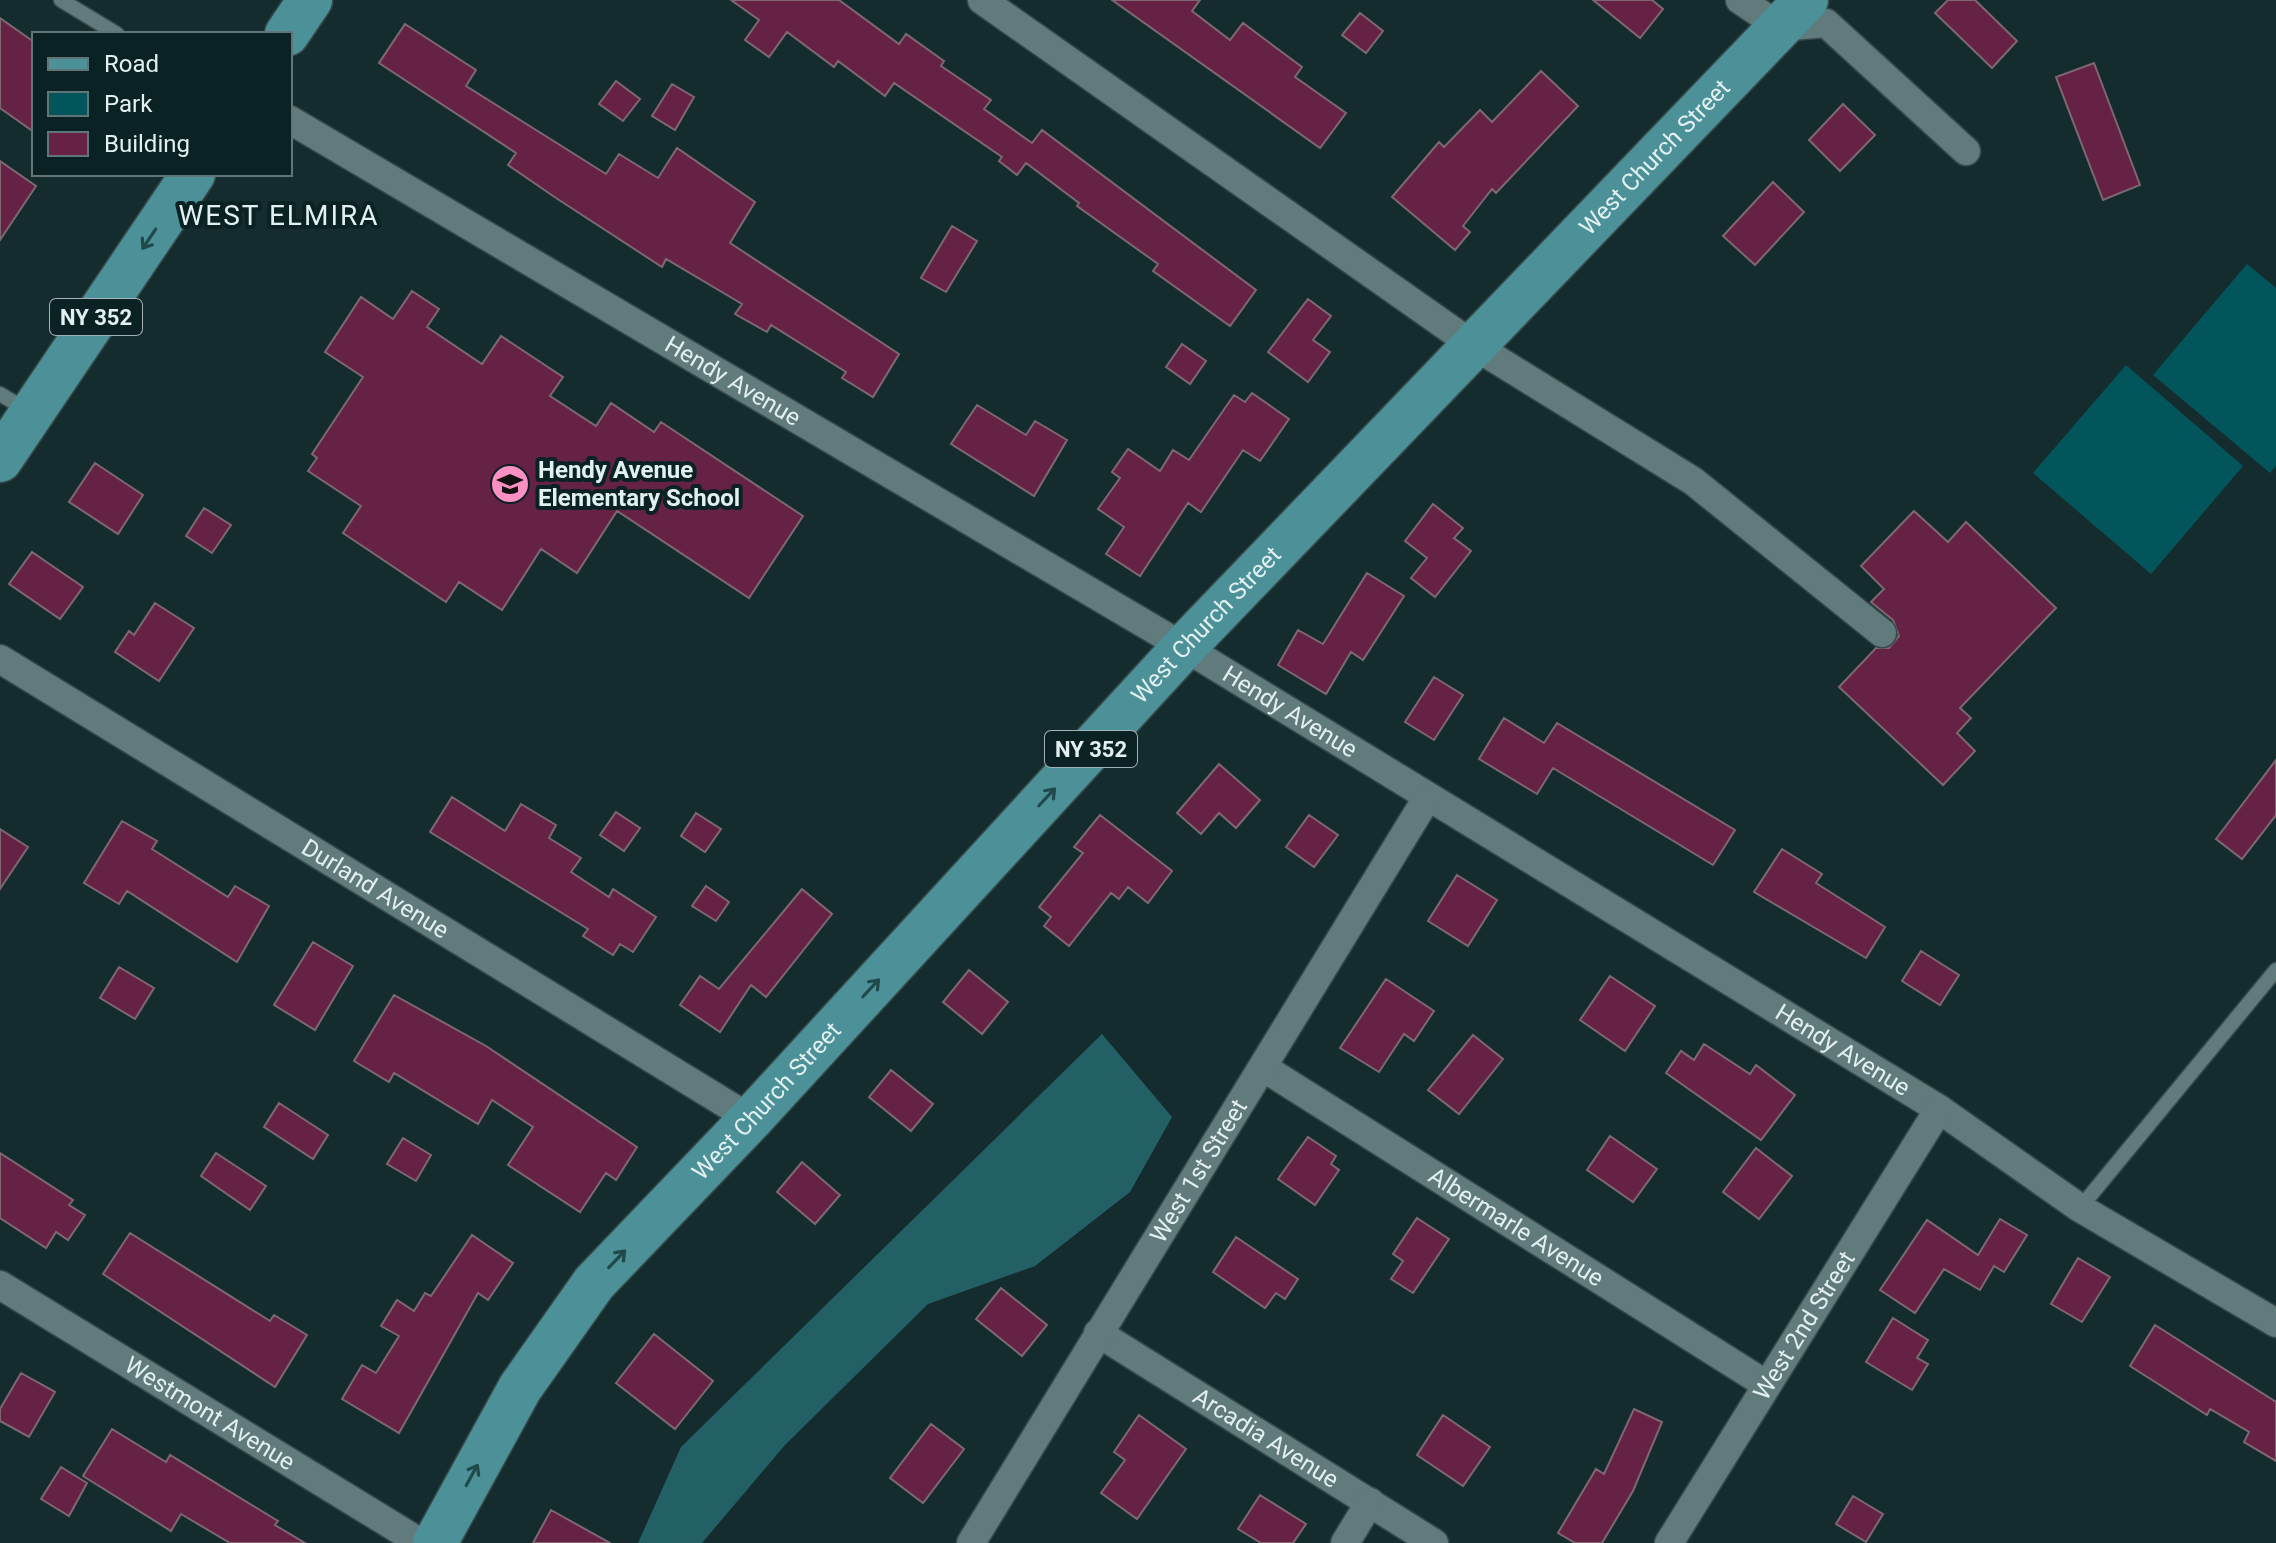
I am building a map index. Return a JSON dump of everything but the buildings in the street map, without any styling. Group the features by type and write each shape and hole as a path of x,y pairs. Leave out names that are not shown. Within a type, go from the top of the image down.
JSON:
{"main road":[{"path":"288,32 310,0"},
{"name":"West Church Street","path":"435,1543 520,1388 594,1283 751,1119 1184,647 1793,14"},
{"name":"NY 352","path":"0,460 16,403 191,176"}],"street":[{"path":"982,0 1473,345 1693,481 1882,633"},
{"path":"1740,0 1826,23 1966,151"},
{"name":"Hendy Avenue","path":"292,121 1184,647 1939,1109 2080,1208 2276,1323"},
{"name":"Durland Avenue","path":"0,659 751,1119"},
{"name":"West 1st Street","path":"971,1543 1427,798"},
{"name":"Albermarle Avenue","path":"1264,1068 1767,1385"},
{"name":"West 2nd Street","path":"1669,1543 1939,1109"},
{"name":"Westmont Avenue","path":"0,1285 421,1543"},
{"name":"Arcadia Avenue","path":"1098,1333 1434,1543"},
{"path":"1345,1543 1370,1502"}],"lane":[{"path":"61,0 114,32"},
{"path":"2080,1208 2276,970"}],"green space":[{"path":"2247,264 2276,288 2276,466 2270,473 2153,375"},
{"path":"2126,365 2243,466 2151,574 2033,473"}],"shaded area":[{"path":"1102,1034 1172,1117 1130,1192 1035,1266 928,1304 785,1445 702,1543 638,1543 681,1447"}],"place":[{"name":"Hendy Avenue Elementary School","path":"510,484"}],"district":[{"name":"WEST ELMIRA","path":"279,215"}]}
